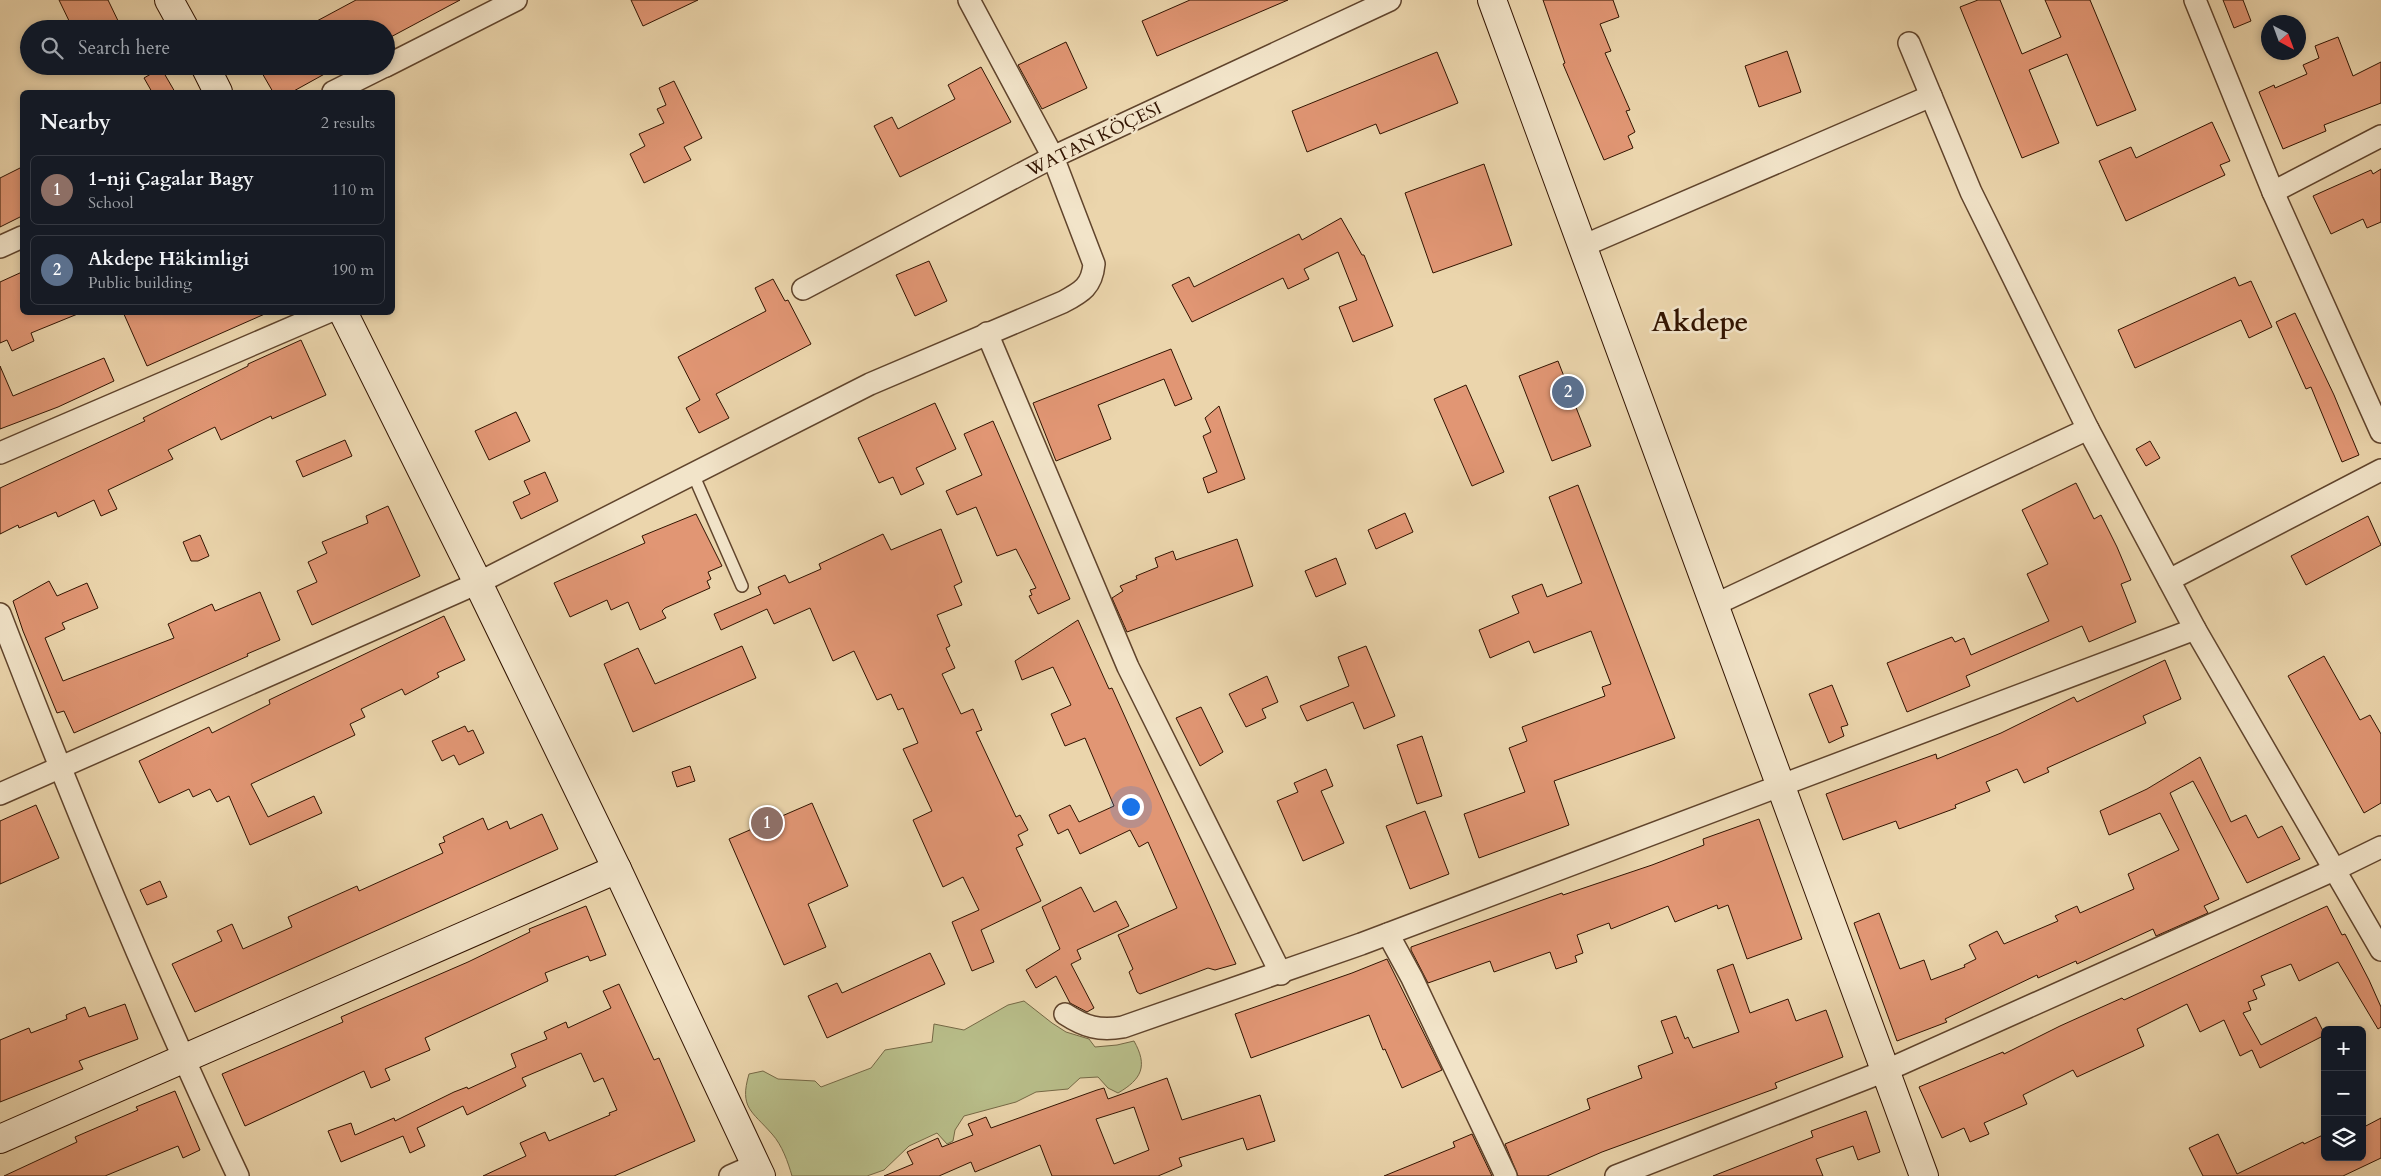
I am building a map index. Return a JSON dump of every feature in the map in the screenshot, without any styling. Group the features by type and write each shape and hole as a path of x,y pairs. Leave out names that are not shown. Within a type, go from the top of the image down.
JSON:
{"street":[{"path":"169,0 180,20"},
{"path":"395,61 516,0"},
{"path":"0,794 478,583 870,384 1076,295 1086,288 1093,277 1094,264 1053,157 969,0"},
{"name":"WATAN KÖÇESI","path":"803,289 1053,157 1390,0"},
{"path":"1492,0 1924,1176"},
{"path":"2195,0 2272,192 2381,432"},
{"path":"1909,43 1971,192 2088,429 2195,629 2336,869 2381,950"},
{"path":"209,75 217,90"},
{"path":"337,90 368,75"},
{"path":"1583,246 1931,96"},
{"path":"2272,192 2381,136"},
{"path":"0,247 20,238"},
{"path":"0,453 321,315"},
{"path":"344,315 478,583 617,869 758,1171 730,1176"},
{"path":"987,333 1128,667 1280,974"},
{"path":"1714,605 2088,429"},
{"path":"2169,580 2381,470"},
{"path":"0,614 59,768 183,1058 238,1176"},
{"path":"1065,1014 1085,1026 1106,1030 1114,1029 1280,974 2195,629"},
{"path":"1616,1176 1886,1071 2381,847"},
{"path":"0,1138 617,869"},
{"path":"1388,934 1412,978 1506,1176"}],"lane":[{"path":"693,474 742,586"}],"green space":[{"path":"1024,1001 1066,1032 1089,1039 1095,1047 1134,1041 1141,1058 1140,1071 1137,1077 1118,1093 1108,1088 1098,1077 1080,1078 1068,1089 1036,1092 1016,1102 964,1116 955,1130 953,1141 947,1144 937,1133 909,1146 884,1170 867,1176 792,1176 787,1159 779,1143 749,1108 746,1085 749,1074 763,1071 778,1079 815,1081 821,1087 871,1068 885,1050 932,1042 934,1024 964,1030 1008,1005"}],"building":[{"path":"59,0 108,0 118,20 69,20"},
{"path":"356,0 460,0 395,35 395,20 319,20"},
{"path":"631,0 698,0 643,26"},
{"path":"1190,0 1288,0 1157,56 1142,21"},
{"path":"1543,0 1613,0 1619,17 1600,24 1611,51 1605,53 1630,110 1626,111 1635,132 1628,136 1633,148 1604,160 1563,64 1565,63"},
{"path":"1978,0 2000,0 2022,54 2061,37 2045,0 2090,0 2136,110 2097,126 2067,54 2029,70 2059,143 2022,158 1960,7"},
{"path":"2223,0 2243,0 2251,21 2234,28"},
{"path":"2338,37 2353,76 2381,62 2381,103 2324,125 2326,131 2283,149 2259,92 2274,85 2275,88 2307,74 2303,65 2319,58 2315,46"},
{"path":"1066,42 1087,88 1042,109 1018,65"},
{"path":"1787,51 1801,92 1759,107 1745,66"},
{"path":"1437,52 1458,103 1380,134 1376,124 1307,152 1292,111"},
{"path":"981,67 1011,122 900,177 874,126 892,117 898,129 955,99 948,85"},
{"path":"149,75 165,75 174,90 151,90 144,78"},
{"path":"263,75 323,75 296,90 272,90"},
{"path":"674,81 702,138 684,147 691,160 644,183 630,154 645,146 639,134 664,123 657,109 666,105 659,88"},
{"path":"2212,122 2230,161 2220,165 2225,175 2126,221 2099,161 2131,147 2136,158"},
{"path":"1484,164 1512,245 1433,273 1405,193"},
{"path":"20,168 20,217 0,227 0,178"},
{"path":"2381,169 2381,222 2367,228 2363,219 2331,234 2313,196 2371,170 2373,174"},
{"path":"1341,218 1362,255 1364,255 1393,326 1353,342 1339,307 1357,300 1338,252 1304,269 1309,279 1288,289 1283,278 1192,322 1172,285 1189,277 1194,287 1299,234 1302,240"},
{"path":"929,261 947,301 915,316 896,275"},
{"path":"20,273 20,315 75,315 31,333 34,341 12,351 7,340 0,343 0,282"},
{"path":"2235,277 2239,286 2251,281 2272,327 2249,338 2241,320 2135,368 2118,330"},
{"path":"773,279 785,301 788,300 811,344 716,394 729,418 699,433 686,408 700,400 678,357 766,311 755,288"},
{"path":"2295,313 2334,395 2359,455 2342,462 2311,387 2306,389 2276,322"},
{"path":"124,315 262,315 147,366"},
{"path":"301,340 326,395 272,419 271,416 221,440 215,427 168,450 173,459 108,490 117,509 101,516 94,500 58,517 56,512 19,528 18,525 0,534 0,488 145,421 143,418 248,366 248,364"},
{"path":"1171,349 1192,399 1175,406 1164,379 1098,405 1111,439 1056,461 1033,403"},
{"path":"104,358 114,381 58,407 0,429 0,366 13,396"},
{"path":"1558,361 1591,446 1552,461 1519,376"},
{"path":"1466,385 1504,472 1472,486 1434,399"},
{"path":"935,403 956,449 916,468 924,484 901,495 893,477 879,483 858,438"},
{"path":"1219,406 1245,479 1208,493 1203,478 1217,472 1203,436 1211,432 1205,418"},
{"path":"516,412 530,441 489,460 475,431"},
{"path":"993,421 1070,599 1038,614 1029,596 1032,595 1030,590 1036,588 1016,549 997,556 976,507 957,515 946,491 982,475 964,434"},
{"path":"345,440 352,456 303,477 296,461"},
{"path":"2150,441 2160,458 2146,466 2136,449"},
{"path":"545,472 558,501 521,519 513,502 530,494 524,481"},
{"path":"2076,483 2094,519 2101,515 2117,547 2131,580 2121,584 2136,622 2089,642 2082,626 1966,676 1970,686 1907,712 1887,663 1952,637 1955,642 1964,638 1971,655 2049,621 2027,574 2048,564 2022,510"},
{"path":"1578,485 1675,738 1554,781 1569,825 1479,858 1464,814 1525,792 1509,748 1527,741 1522,727 1605,696 1602,687 1611,684 1591,631 1534,653 1529,641 1490,658 1479,630 1519,613 1512,596 1542,584 1547,597 1582,583 1549,497"},
{"path":"388,506 420,576 312,625 297,591 317,582 308,562 327,553 322,542 368,523 366,516"},
{"path":"1405,513 1413,532 1376,549 1368,530"},
{"path":"696,514 722,566 708,572 711,579 707,581 710,588 665,608 662,611 666,618 640,630 628,602 611,610 607,600 570,617 554,583 645,543 642,536"},
{"path":"2368,516 2381,545 2306,585 2291,556"},
{"path":"941,529 962,582 954,586 962,605 937,615 950,646 946,648 955,668 942,674 961,714 973,709 982,730 976,732 1016,817 1020,815 1028,830 1018,835 1023,845 1016,848 1041,901 981,930 994,962 972,971 952,922 979,910 963,877 943,887 913,820 932,811 903,749 918,743 903,708 898,710 891,694 877,700 854,651 833,661 810,608 774,624 767,609 721,630 714,614 761,594 758,587 785,575 789,583 821,569 819,564 883,534 891,550"},
{"path":"200,535 209,556 198,561 191,561 183,542"},
{"path":"1237,539 1253,586 1127,632 1112,598 1123,591 1120,586 1137,579 1136,576 1158,567 1155,558 1173,551 1176,560"},
{"path":"1336,558 1346,584 1316,597 1305,571"},
{"path":"49,581 57,596 87,583 98,608 62,623 65,629 45,638 63,681 174,638 168,624 212,604 215,611 260,592 280,640 74,733 64,711 57,713 23,631 13,601"},
{"path":"444,616 465,660 437,673 439,677 405,695 402,689 361,709 365,717 350,724 355,735 251,784 268,817 314,796 322,813 250,845 229,796 217,802 210,789 193,797 189,789 159,803 139,761 209,727 212,733 270,704 269,700"},
{"path":"1078,620 1109,689 1112,688 1236,964 1215,970 1208,968 1140,994 1137,992 1129,972 1133,969 1118,935 1177,908 1148,842 1139,847 1130,830 1080,854 1068,829 1058,834 1049,815 1070,805 1079,822 1114,806 1085,738 1065,746 1051,714 1071,705 1053,667 1022,680 1015,661"},
{"path":"742,646 756,678 633,732 604,664 638,648 655,684"},
{"path":"1366,646 1395,716 1364,729 1353,702 1307,721 1300,706 1349,686 1338,657"},
{"path":"2324,656 2360,720 2370,715 2381,734 2381,803 2364,813 2288,676"},
{"path":"2165,660 2181,699 2143,716 2146,723 2047,768 2049,772 2024,783 2017,769 1986,782 1990,791 1955,805 1956,808 1899,829 1896,821 1843,840 1826,794 1936,754 1937,759 2001,733 2074,697 2077,702"},
{"path":"1267,676 1278,702 1262,709 1266,718 1246,727 1229,694"},
{"path":"1832,685 1848,725 1841,727 1844,736 1829,743 1809,694"},
{"path":"1201,707 1223,752 1200,766 1176,718"},
{"path":"465,726 468,732 473,730 484,753 459,765 454,755 442,761 432,741"},
{"path":"1422,736 1442,796 1417,804 1397,745"},
{"path":"2200,757 2231,822 2246,815 2258,838 2282,826 2300,859 2247,883 2193,781 2170,793 2219,899 2204,906 2208,913 2156,936 2153,929 2077,964 2076,961 2038,978 2037,975 1945,1019 1947,1022 1897,1041 1854,923 1879,913 1900,969 1924,960 1931,980 1965,967 1964,965 1976,959 1969,945 1997,931 2004,944 2058,921 2055,916 2077,906 2080,913 2134,889 2128,874 2179,850 2160,813 2109,835 2100,811 2147,789"},
{"path":"690,766 695,781 677,787 672,772"},
{"path":"1326,769 1333,786 1321,791 1344,843 1303,861 1277,801 1298,792 1294,783"},
{"path":"812,803 848,886 808,904 826,947 784,965 729,839"},
{"path":"36,805 59,858 0,884 0,821"},
{"path":"1425,811 1449,874 1410,889 1386,826"},
{"path":"542,814 558,849 195,1012 172,964 222,941 217,931 232,924 243,949 292,927 288,917 357,886 359,891 443,853 439,844 445,842 443,837 483,818 488,830 507,821 510,829"},
{"path":"1759,819 1802,939 1747,959 1728,905 1718,909 1717,905 1675,922 1668,906 1611,929 1609,923 1577,935 1583,953 1575,956 1577,962 1556,969 1550,952 1494,972 1490,961 1428,983 1411,950 1411,947 1562,893 1563,895 1652,865 1704,845 1703,839"},
{"path":"160,881 167,897 147,905 140,890"},
{"path":"1081,887 1094,912 1116,901 1129,926 1077,950 1081,959 1071,964 1094,1008 1087,1012 1070,1003 1056,976 1036,988 1026,970 1060,949 1042,907"},
{"path":"586,906 606,955 590,961 588,956 545,973 548,981 425,1038 430,1050 385,1069 390,1080 371,1088 364,1071 245,1126 222,1074 343,1022 341,1017 468,962 530,932 529,929"},
{"path":"2327,906 2342,935 2345,934 2369,980 2381,1007 2381,1027 2378,1029 2338,962 2299,981 2291,964 2261,976 2265,985 2253,990 2257,999 2248,1002 2251,1010 2243,1013 2261,1045 2316,1017 2321,1027 2321,1037 2260,1068 2252,1050 2240,1056 2224,1020 2200,1032 2187,1004 2137,1029 2144,1046 2077,1077 2073,1070 2023,1095 2027,1104 1984,1123 1989,1134 1970,1142 1964,1128 1942,1138 1919,1087 2003,1052 2004,1054 2122,998 2124,1000"},
{"path":"930,953 945,984 827,1038 808,996 837,983 842,993"},
{"path":"1387,959 1442,1070 1402,1088 1385,1049 1383,1050 1369,1015 1251,1058 1235,1014"},
{"path":"1733,964 1750,1013 1788,999 1796,1021 1826,1010 1843,1057 1775,1083 1777,1088 1602,1152 1547,1176 1518,1176 1505,1144 1590,1109 1587,1099 1642,1078 1638,1066 1673,1053 1661,1021 1676,1016 1685,1039 1688,1037 1693,1048 1739,1032 1717,970"},
{"path":"619,984 654,1060 659,1058 695,1141 614,1176 483,1176 526,1156 520,1143 545,1132 549,1141 610,1115 609,1113 617,1110 603,1078 594,1082 581,1053 522,1078 526,1086 467,1115 463,1106 417,1128 425,1146 410,1153 403,1136 341,1162 328,1131 351,1123 355,1135 394,1118 395,1121 454,1092 467,1087 468,1089 516,1067 511,1054 547,1039 544,1032 566,1022 568,1028 611,1008 603,991"},
{"path":"125,1004 138,1039 79,1061 83,1069 0,1102 0,1040 29,1028 31,1033 67,1019 66,1015 85,1007 89,1017"},
{"path":"1167,1078 1182,1120 1260,1095 1275,1141 1247,1150 1243,1138 1179,1158 1182,1166 1158,1176 1052,1176 1040,1145 975,1172 971,1162 939,1176 884,1176 913,1164 907,1152 938,1138 942,1147 973,1135 968,1124 986,1117 991,1128 1104,1088 1108,1099","holes":["1134,1107 1149,1150 1114,1164 1096,1119"]},
{"path":"175,1091 200,1150 183,1158 178,1146 105,1176 4,1176 77,1142 75,1137 138,1110 136,1107"},
{"path":"1866,1111 1880,1152 1858,1160 1853,1146 1816,1159 1823,1176 1713,1176 1813,1137 1811,1131"},
{"path":"2381,1118 2381,1158 2343,1176 2203,1176 2189,1148 2218,1134 2237,1174 2303,1142 2304,1144 2321,1136 2321,1161 2366,1161 2366,1126"},
{"path":"1472,1134 1492,1176 1384,1176 1455,1147 1453,1142"}],"place":[{"name":"Akdepe Häkimligi","path":"1568,392"},
{"name":"1-nji Çagalar Bagy","path":"767,823"}],"district":[{"name":"Akdepe","path":"1700,321"}]}
